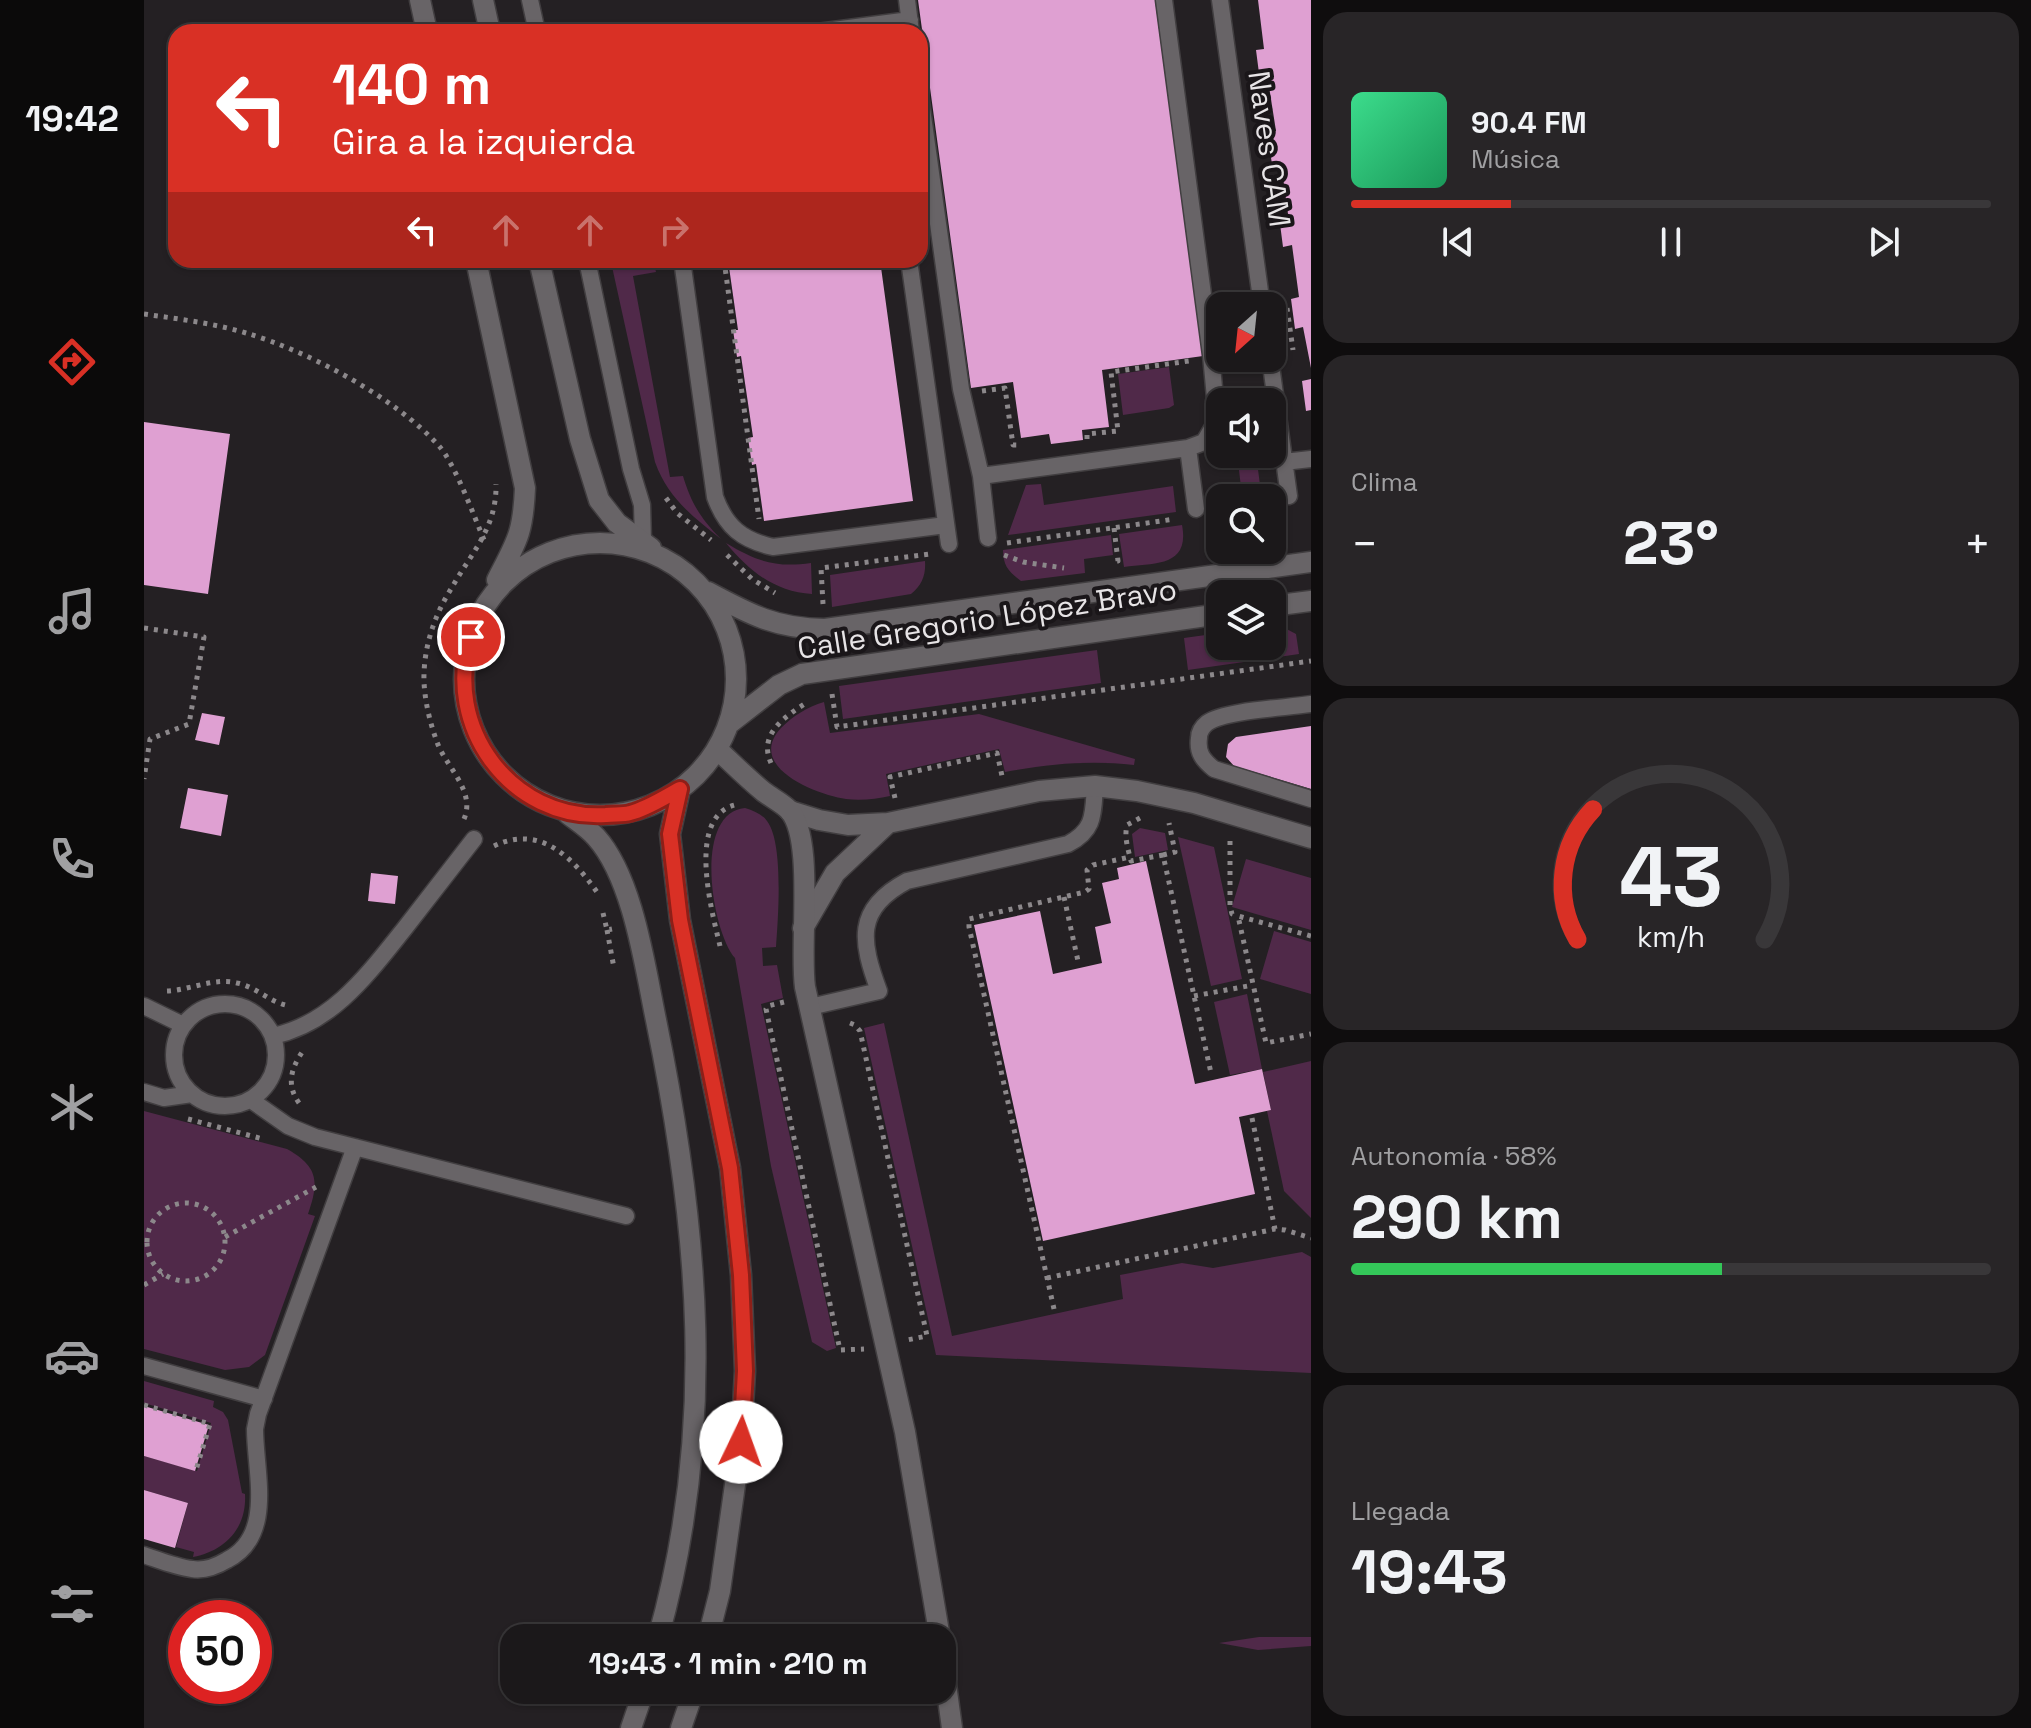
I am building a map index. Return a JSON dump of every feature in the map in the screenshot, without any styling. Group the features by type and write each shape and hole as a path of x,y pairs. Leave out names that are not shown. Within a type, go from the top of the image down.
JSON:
{"main road":[{"path":"420,0 425,24"},
{"path":"483,0 488,24"},
{"path":"478,268 525,488 524,516 518,543 478,615 463,660 465,706 481,748 514,786 535,800 564,812 588,816 630,813 680,789 718,750 730,723 737,688 736,661 730,635 702,589 683,570 617,523 599,500 580,439 541,268"},
{"path":"478,615 511,574 532,559 557,549 582,543 609,542 660,556"},
{"name":"Calle Gregorio López Bravo","path":"702,589 754,617 799,629 825,629 1311,562"},
{"path":"1286,604 1311,601"},
{"name":"Calle Gregorio López Bravo","path":"730,723 779,685 802,674 1206,616"},
{"path":"718,750 790,811 848,825 888,823 1039,791 1095,786 1194,803 1311,838"},
{"path":"680,789 670,834 680,920 730,1168 742,1289 745,1371 741,1442 723,1577 711,1624"},
{"path":"790,811 800,834 804,855 802,968 905,1432 938,1624"},
{"path":"564,812 596,837 625,889 636,926 683,1160 696,1296 696,1398 680,1542 661,1624"},
{"path":"803,928 835,873 888,823"},
{"path":"631,1728 639,1704"},
{"path":"681,1728 689,1704"},
{"path":"949,1704 952,1728"}],"lane":[{"path":"530,0 535,24"},
{"path":"907,0 911,24"},
{"path":"981,476 1188,448 1204,442 1217,420 1164,0"},
{"name":"Naves CAM","path":"1220,0 1260,292"},
{"path":"928,152 961,389 981,476 990,541"},
{"path":"589,268 631,469 642,505 643,541"},
{"path":"683,268 715,497 723,517 754,542 773,547 946,525"},
{"path":"910,268 946,525 942,549"},
{"path":"1188,448 1190,514"},
{"path":"1286,462 1311,459"},
{"path":"1285,468 1289,496"},
{"path":"1311,704 1220,717 1205,724 1199,733 1198,749 1204,761 1214,769 1311,799"},
{"path":"810,1007 879,991 865,950 868,919 876,902 889,891 907,881 1068,844 1088,829 1093,816 1095,786"},
{"path":"273,1036 291,1032 327,1013 351,993 479,846"},
{"path":"239,1005 253,1012 273,1036 277,1050 272,1079 251,1100 235,1106 217,1106 201,1101 177,1075 175,1040 183,1025 208,1006 239,1005"},
{"path":"144,1006 183,1025"},
{"path":"144,1092 164,1098 192,1094"},
{"path":"251,1100 288,1126 315,1137 626,1216"},
{"path":"144,1555 193,1569 214,1567 237,1556 250,1540 257,1523 259,1497 255,1429 355,1147"},
{"path":"144,1366 264,1399"}],"path":[{"path":"725,268 759,520 764,526"},
{"path":"144,314 197,321 289,348 401,411 441,448 500,573"},
{"path":"1088,445 1087,434 1118,431 1111,372 1202,359"},
{"path":"972,392 1005,388 1013,445 1024,444"},
{"path":"462,824 466,814 466,796 444,761 436,740 424,689 425,661 440,608 484,538 495,506 493,471"},
{"path":"662,492 677,513 717,546"},
{"path":"990,541 1114,528 1190,514"},
{"path":"1108,562 1118,561 1114,528"},
{"path":"825,629 821,568 942,549"},
{"path":"725,553 752,579 781,595"},
{"path":"1003,555 1048,568 1068,568"},
{"path":"812,602 823,602"},
{"path":"144,628 204,637 189,724 150,739 144,779"},
{"path":"829,669 837,727 1311,661"},
{"path":"720,946 712,915 706,865 711,828 730,806 749,806"},
{"path":"1144,818 1127,825 1126,839 1131,861 1175,852 1167,822 1184,828"},
{"path":"479,846 529,837 549,845 583,873 599,895"},
{"path":"1243,845 1230,841 1232,914 1311,936"},
{"path":"1163,855 1211,1073"},
{"path":"1054,1309 969,919 1089,889 1087,870 1093,865 1130,857"},
{"path":"1064,897 1078,961"},
{"path":"602,907 614,968"},
{"path":"680,920 712,915"},
{"path":"1238,916 1266,1043 1311,1034"},
{"path":"607,930 636,926"},
{"path":"162,991 235,982 277,1004 294,1006"},
{"path":"1194,996 1253,985"},
{"path":"787,999 766,1006 766,1009 840,1350 865,1349"},
{"path":"841,1025 849,1023 860,1031 927,1336 900,1342"},
{"path":"174,1116 278,1142"},
{"path":"1252,1118 1275,1229"},
{"path":"225,1237 321,1184"},
{"path":"191,1202 214,1213 225,1237 220,1262 199,1279 186,1281 163,1274 152,1262 147,1250 146,1237 157,1215 167,1207 191,1202"},
{"path":"1047,1278 1275,1229 1311,1238"},
{"path":"144,1285 163,1274"},
{"path":"144,1405 210,1424 196,1470"}],"shaded area":[{"path":"612,268 655,268 656,272 633,276 670,477 683,476 698,510 721,539 674,496 655,462"},
{"path":"1169,367 1174,405 1123,415 1118,374"},
{"path":"1239,468 1258,468 1260,484 1241,484"},
{"path":"1041,484 1044,505 1173,486 1176,512 1008,535 1026,485"},
{"path":"1182,525 1181,549 1175,556 1158,563 1124,567 1119,534"},
{"path":"1111,535 1113,555 1084,559 1085,573 1021,581 1004,560 1003,550"},
{"path":"726,543 766,562 787,565 811,563 812,594 786,589 764,578"},
{"path":"925,561 922,579 911,594 832,607 830,575"},
{"path":"1286,629 1296,634 1299,654 1286,656"},
{"path":"1206,635 1206,660 1257,660 1188,670 1184,638"},
{"path":"1097,650 1101,683 843,719 839,686"},
{"path":"824,702 830,733 979,714 1135,759 1134,765 1069,764 1005,772 999,749 886,774 890,796 846,799 819,792 789,777 778,767 772,755 772,742 781,728 801,712"},
{"path":"745,808 767,821 776,846 779,882 776,947 762,948 763,966 777,965 783,998 761,1004 836,1348 827,1351 812,1342 771,1166 735,958 719,924 714,900 712,851 718,830 728,815"},
{"path":"1140,828 1165,833 1168,850 1135,857 1132,834"},
{"path":"1178,837 1214,847 1242,979 1211,986"},
{"path":"1246,859 1311,878 1311,930 1232,907"},
{"path":"1274,931 1311,942 1311,994 1260,979"},
{"path":"1247,994 1262,1069 1230,1075 1214,1002"},
{"path":"884,1023 952,1336 1123,1299 1120,1275 1182,1263 1213,1268 1302,1252 1311,1257 1311,1373 936,1355 864,1028"},
{"path":"1311,1061 1311,1218 1284,1191 1267,1111 1271,1110 1263,1072"},
{"path":"144,1111 287,1149 305,1162 314,1176 314,1193 308,1214 315,1216 265,1355 249,1367 225,1370 144,1349"},
{"path":"144,1381 214,1401 213,1407 223,1412 228,1420 245,1506 232,1536 205,1554 193,1557 194,1552 176,1547 188,1503 144,1490 144,1456 197,1471 211,1423 144,1403"},
{"path":"1259,1637 1311,1637 1311,1646 1258,1650 1219,1643"}],"building":[{"path":"918,0 1155,0 1203,356 1102,370 1109,427 1082,430 1083,440 1051,444 1049,434 1021,438 1013,382 971,388 928,73 928,24 921,24"},
{"path":"1258,0 1311,0 1311,368 1303,327 1295,329 1291,299 1299,297 1292,245 1283,247 1279,216 1288,214 1281,163 1272,164 1267,133 1276,131 1268,80 1260,81 1256,50 1264,49"},
{"path":"729,268 881,268 913,501 764,521 756,464 752,465 748,438 753,437 741,356 737,357 733,330 738,330"},
{"path":"1311,379 1311,410 1306,411 1302,381"},
{"path":"144,422 230,434 208,594 144,585"},
{"path":"202,713 225,717 219,745 195,740"},
{"path":"1311,726 1311,789 1234,766 1226,757 1228,744 1236,737"},
{"path":"188,788 228,795 221,836 180,828"},
{"path":"1146,861 1195,1084 1262,1069 1271,1110 1239,1117 1255,1194 1043,1241 974,925 1040,911 1053,974 1102,963 1095,927 1111,923 1102,883 1119,879 1117,868"},
{"path":"371,873 398,876 395,904 368,901"},
{"path":"144,1406 209,1425 195,1471 144,1456"},
{"path":"144,1490 188,1503 175,1548 144,1539"}],"route":[{"path":"471,637 463,660 465,706 481,748 514,786 535,800 564,812 588,816 630,813 680,789 670,834 680,920 730,1168 741,1275 745,1371 741,1442"}]}
